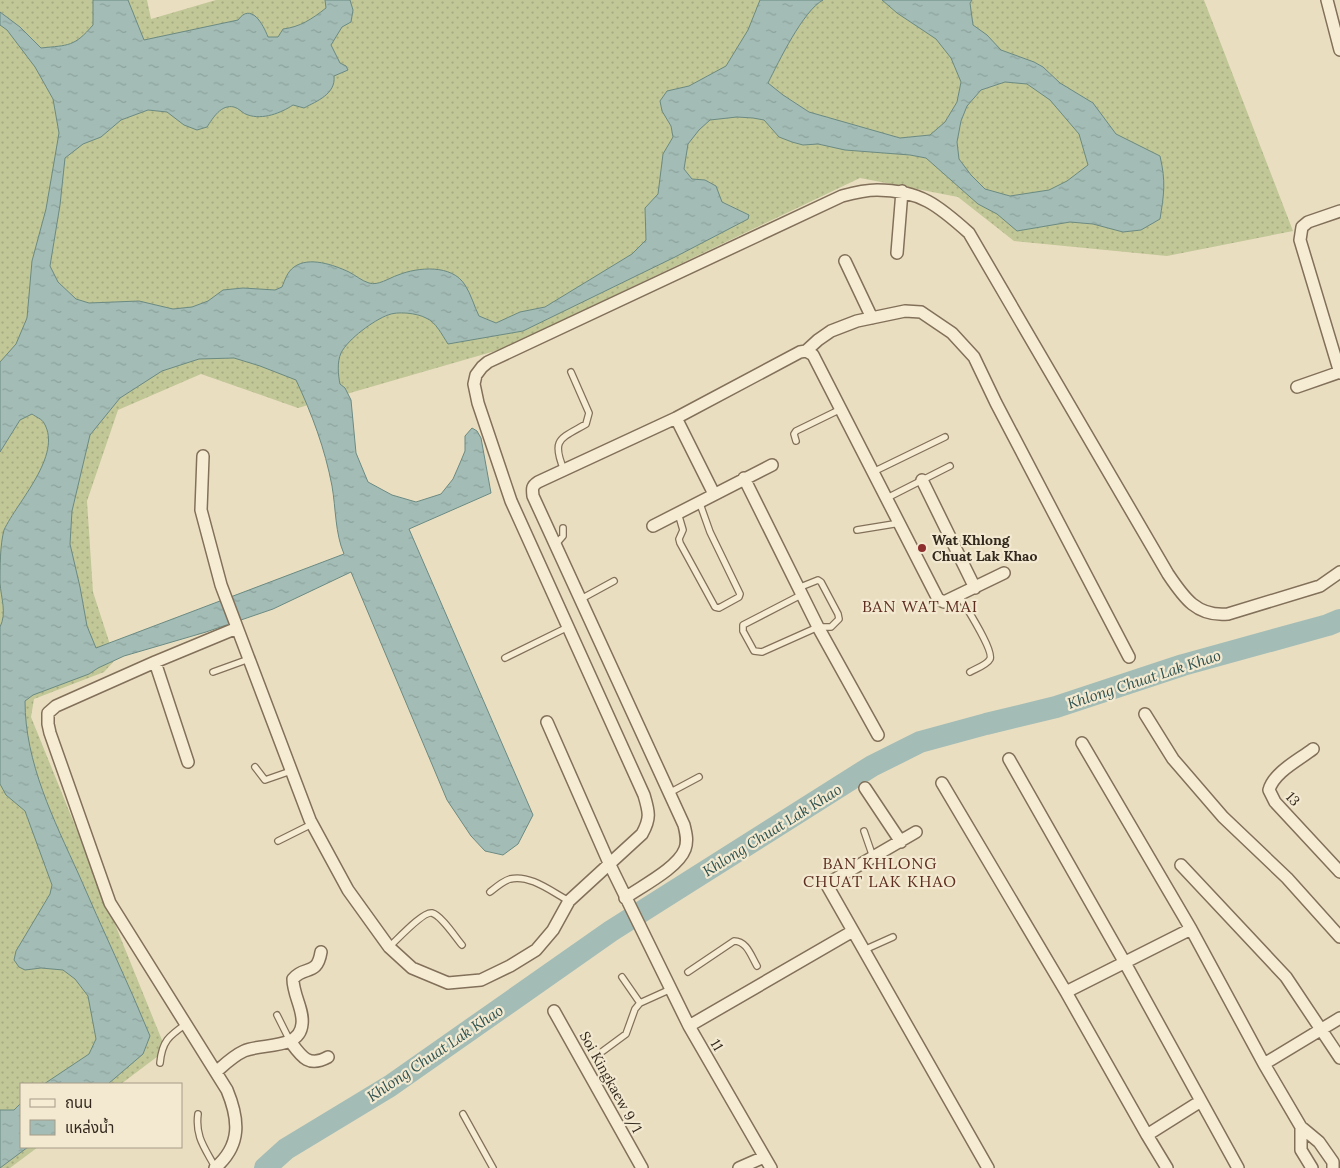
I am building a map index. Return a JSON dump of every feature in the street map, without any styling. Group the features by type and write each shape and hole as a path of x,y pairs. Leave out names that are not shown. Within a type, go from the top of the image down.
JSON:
{"street":[{"path":"1327,0 1340,50"},
{"path":"203,456 201,510 221,584 312,824 348,890 389,947 412,968 448,983 481,980 510,966 536,950 553,930 568,901 642,834 650,813 644,795 511,501 474,384 476,375 488,362 842,196 875,189 902,192 927,199 942,209 969,233 1168,574 1183,596 1193,604 1206,613 1216,615 1228,614 1320,586 1340,572"},
{"path":"897,253 902,192"},
{"path":"1297,387 1340,373 1300,240 1302,227 1308,222 1340,211"},
{"path":"845,261 872,318"},
{"path":"626,898 676,862 685,849 687,838 684,825 670,793 533,496 533,485 676,418 800,352 806,351 831,331 857,321 905,311 920,312 952,333 974,357 996,403 1129,657"},
{"path":"806,351 814,355 938,599 944,602 1004,573"},
{"path":"676,418 714,494"},
{"path":"653,526 772,465"},
{"path":"744,478 818,627 878,736"},
{"path":"922,480 975,588"},
{"path":"215,1168 232,1148 237,1130 235,1110 227,1090 110,903 48,724 48,713 56,706 236,625"},
{"path":"155,662 188,762"},
{"path":"1145,714 1173,759 1223,817 1287,878 1340,938"},
{"name":"11","path":"547,722 609,863 670,989 770,1168"},
{"path":"1082,743 1191,929 1264,1064 1301,1127 1319,1142 1333,1162 1333,1168"},
{"name":"13","path":"1313,749 1281,773 1268,790 1274,802 1340,872"},
{"path":"1009,759 1125,963 1238,1168"},
{"path":"942,783 1066,992 1166,1168"},
{"path":"864,788 901,842"},
{"path":"916,832 830,882 828,887 988,1168"},
{"path":"1181,865 1286,977 1340,1058"},
{"path":"1066,992 1191,929"},
{"path":"689,1026 853,931"},
{"path":"216,1072 243,1051 260,1046 281,1044 296,1037 301,1031 303,1021 294,995 293,979 296,975 315,968 320,962 322,952"},
{"name":"Soi Kingkaew 9/1","path":"554,1010 642,1168"},
{"path":"1264,1064 1340,1018"},
{"path":"290,1041 301,1056 308,1060 320,1061 328,1057"},
{"path":"1147,1135 1201,1101"},
{"path":"1301,1127 1301,1150 1312,1168"},
{"path":"739,1168 764,1157"}],"lane":[{"path":"564,470 557,454 557,445 562,438 586,424 589,413 571,372"},
{"path":"796,441 794,434 796,431 841,409"},
{"path":"874,472 945,438"},
{"path":"887,498 950,466"},
{"path":"678,513 683,530 679,539 680,543 715,607 723,607 739,597 740,594 710,532 699,501"},
{"path":"858,530 900,523"},
{"path":"556,544 563,536 563,528"},
{"path":"818,580 822,582 838,614 839,620 831,627 818,627 762,652 754,651 743,631 743,624 800,591 818,580"},
{"path":"580,599 614,581"},
{"path":"959,595 988,646 991,657 989,661 970,672"},
{"path":"505,658 568,627"},
{"path":"214,672 249,659"},
{"path":"256,767 265,780 291,770"},
{"path":"670,793 699,777"},
{"path":"278,841 312,824"},
{"path":"864,831 873,858"},
{"path":"490,892 504,882 518,878 528,880 568,901"},
{"path":"389,947 422,916 429,913 434,914 441,920 462,946"},
{"path":"864,950 893,937"},
{"path":"688,972 734,941 745,944 757,966"},
{"path":"622,977 640,1003"},
{"path":"603,1051 626,1034 635,1009 640,1003 670,989"},
{"path":"277,1015 290,1041"},
{"path":"160,1064 164,1044 170,1036 186,1024"},
{"path":"198,1114 196,1127 198,1136 215,1168"},
{"path":"463,1114 493,1168"}],"green space":[{"path":"0,0 147,0 151,19 216,0 1204,0 1293,231 1167,256 1014,241 958,197 860,178 502,349 298,408 201,374 118,410 87,501 93,592 115,660 104,672 34,699 31,717 166,1050 122,1083 20,1083 20,1148 37,1148 10,1168 0,1168"}],"water":[{"path":"93,0 128,0 144,40 238,20 247,13 252,14 260,21 268,37 278,37 283,29 306,22 316,16 326,8 325,0 350,0 353,10 351,22 342,27 331,45 340,63 346,66 348,70 334,76 332,88 320,100 304,108 293,105 283,111 260,117 229,107 221,110 207,127 197,130 184,125 167,112 148,110 121,120 101,137 83,144 65,158 60,205 50,266 58,282 76,299 89,303 139,301 173,309 192,307 208,301 223,290 243,288 275,290 282,287 288,274 294,267 307,262 314,262 336,267 372,284 380,283 415,270 434,269 452,273 465,285 479,316 496,323 520,312 545,307 632,254 646,240 645,208 658,194 663,154 673,137 671,126 662,111 660,101 667,91 689,86 726,66 748,30 760,0 823,0 815,6 800,25 768,83 809,112 900,138 930,135 945,122 957,102 961,82 951,58 936,39 897,13 882,0 972,0 970,3 973,25 987,35 1001,50 1043,67 1060,83 1093,103 1116,134 1160,156 1164,188 1163,202 1160,219 1141,230 1123,232 1093,224 1070,222 1017,231 997,214 978,204 926,158 845,150 818,144 803,145 779,137 764,120 753,118 737,117 710,120 688,144 684,169 692,179 705,180 716,186 722,202 749,215 748,219 523,331 448,344 433,322 422,316 402,313 382,317 362,331 349,342 341,353 338,372 340,384 345,388 351,400 356,453 368,482 392,495 416,502 441,494 453,479 465,451 465,436 472,428 477,431 481,438 491,493 409,529 533,815 518,844 503,855 485,851 471,836 447,800 351,572 273,609 206,632 124,656 89,674 33,695 25,701 26,724 35,769 60,833 150,1036 143,1054 109,1083 46,1083 89,1054 96,1039 88,996 75,979 63,970 41,968 25,970 19,967 14,960 16,951 50,894 52,885 25,811 6,795 0,784 0,627 3,611 0,556 4,530 43,464 48,449 48,436 44,423 32,414 20,420 0,452 0,362 16,344 27,318 32,261 46,209 59,133 53,99 35,67 7,30 0,25 0,12 20,27 41,48 70,44 81,37 93,25","holes":["1005,82 1027,84 1050,100 1079,134 1088,165 1067,181 1049,190 1010,196 985,189 971,175 959,159 957,142 961,121 967,106 981,90","234,358 296,380 313,419 326,459 332,486 339,538 344,554 96,648 87,626 70,544 72,511 90,435 120,398 162,371 199,359"]},
{"path":"20,1104 20,1148 27,1148 0,1168 0,1110 14,1110"}],"waterway":[{"name":"Khlong Chuat Lak Khao","path":"265,1168 286,1149 390,1086 611,931 872,766 920,742 1056,707 1183,665 1328,625 1340,620"}],"place":[{"name":"Wat Khlong Chuat Lak Khao","path":"922,548"}],"district":[{"name":"BAN WAT MAI","path":"920,606"},
{"name":"BAN KHLONG CHUAT LAK KHAO","path":"880,872"}]}
